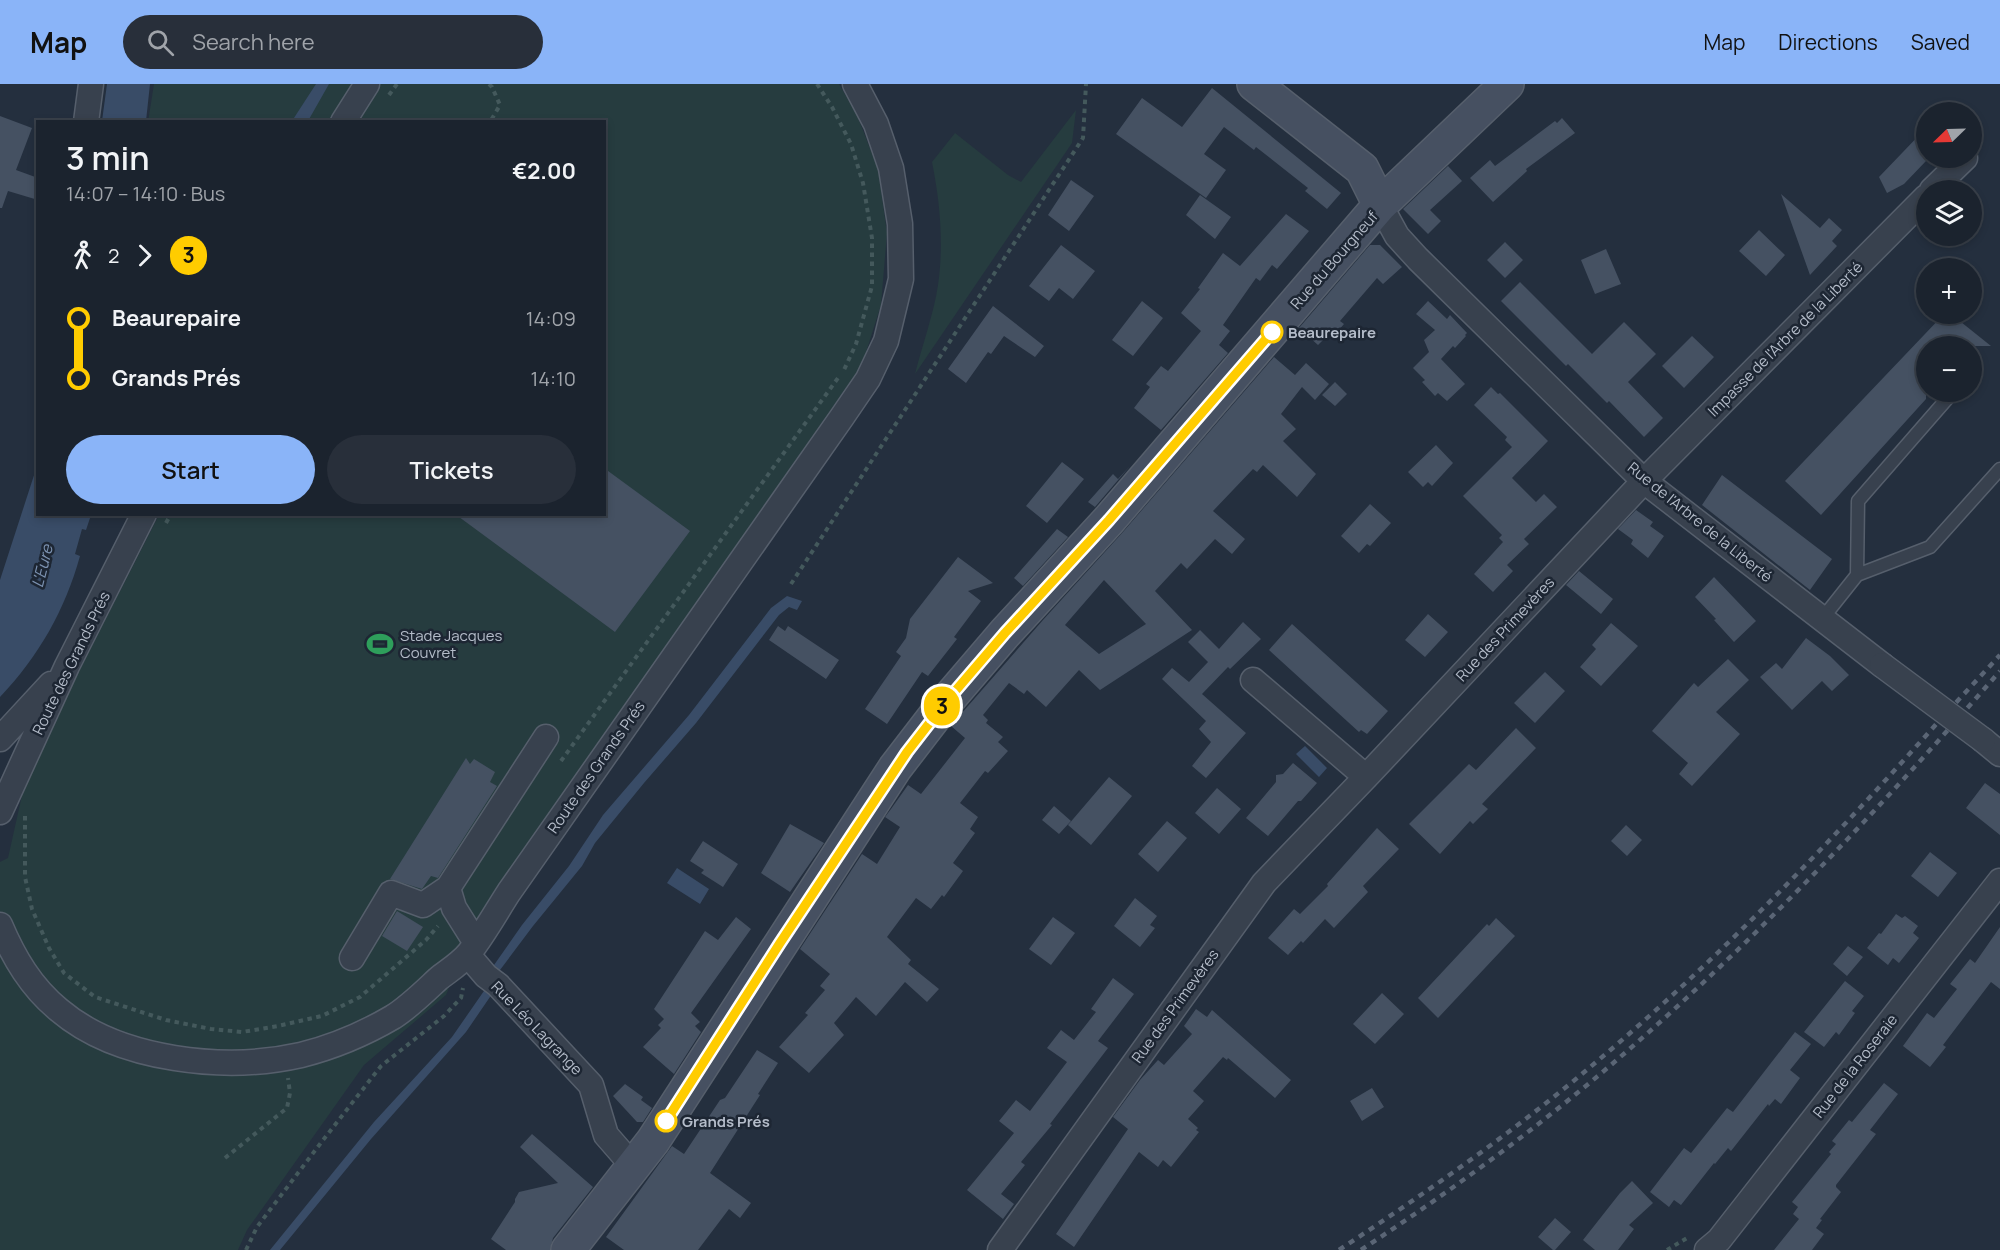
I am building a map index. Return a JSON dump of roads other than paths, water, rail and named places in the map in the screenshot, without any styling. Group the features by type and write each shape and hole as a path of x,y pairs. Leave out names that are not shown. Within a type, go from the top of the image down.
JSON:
{"main road":[{"path":"1254,84 1362,169 1380,205"},
{"name":"Rue du Bourgneuf","path":"568,1250 653,1141 895,768 945,703 1005,633 1109,520 1380,205 1507,84"}],"street":[{"path":"86,120 91,84"},
{"path":"344,120 367,84"},
{"name":"Route des Grands Prés","path":"0,925 12,954 33,985 59,1011 90,1031 127,1046 204,1062 282,1058 344,1042 395,1016 472,949 522,873 868,379 886,341 901,279 900,224 891,168 876,124 855,84"},
{"path":"1942,180 1954,168"},
{"name":"Rue de l'Arbre de la Liberté","path":"1380,205 1397,236 1418,259 1644,481 1991,747"},
{"name":"Impasse de l'Arbre de la Liberté","path":"1644,481 1916,207"},
{"name":"Rue des Primevères","path":"1000,1250 1264,883 1644,481"},
{"name":"Route des Grands Prés","path":"0,812 67,666 143,516"},
{"path":"0,739 67,666"},
{"path":"1253,680 1366,777"},
{"path":"352,958 391,893 423,905 451,898 546,737"},
{"name":"Rue de la Roseraie","path":"1716,1247 2000,881"},
{"name":"Rue Léo Lagrange","path":"451,898 472,949 492,981 591,1085 606,1135 633,1166"}],"lane":[{"path":"1857,575 1858,501 1944,402"},
{"path":"1822,619 1857,575 1930,547 2000,469"}],"water":[{"path":"107,84 150,84 146,120 102,120"},
{"path":"316,84 329,84 309,120 293,120"},
{"name":"L'Eure","path":"36,469 36,516 91,516 86,530 82,529 75,554 80,556 58,614 27,665 0,697 0,580"},
{"path":"787,596 802,601 797,610 789,607 779,615 696,723 595,843 582,866 497,974 492,994 466,1032 371,1139 280,1250 270,1250 374,1122 452,1037 486,988 494,965 522,925 569,866 603,815 689,715 771,608"},
{"path":"1305,746 1327,768 1319,777 1296,754"},
{"path":"677,868 709,889 700,904 667,883"}],"railway":[{"path":"1339,1250 1502,1137 1565,1088 1686,983 1815,855 2000,655"},
{"path":"1361,1250 1424,1208 1516,1141 1576,1094 1658,1024 1810,878 2000,671"}],"place":[{"name":"Beaurepaire","path":"1272,332"},
{"name":"Stade Jacques Couvret","path":"380,644"},
{"name":"Grands Prés","path":"666,1121"}]}
